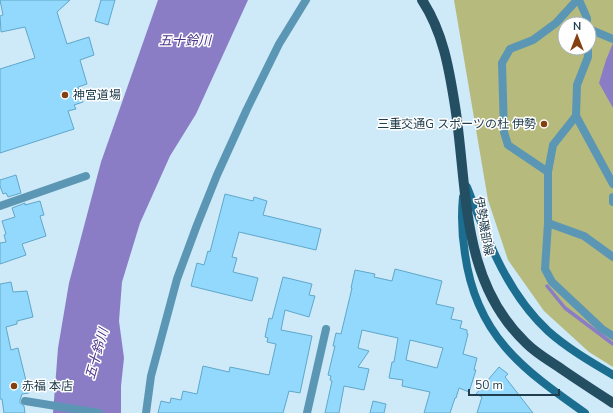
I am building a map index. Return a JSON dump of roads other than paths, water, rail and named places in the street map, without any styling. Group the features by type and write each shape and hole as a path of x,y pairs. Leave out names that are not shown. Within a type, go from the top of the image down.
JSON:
{"main road":[{"name":"伊勢磯部線","path":"422,0 442,42 448,63 470,231 476,258 485,284 498,309 525,342 539,354 613,403"}],"street":[{"path":"146,413 151,376 177,279 197,226 217,175 279,44 306,0"},
{"path":"548,172 508,145 504,132 502,63 510,49 533,40 556,24 578,0 586,16"},
{"path":"597,32 613,39"},
{"path":"588,56 576,86 576,116 613,184"},
{"path":"576,116 553,146 548,172 548,223 545,269 552,282 602,329 613,336"},
{"path":"0,206 86,176"},
{"path":"464,180 500,267 514,291 548,331 583,357 613,375"},
{"path":"464,180 461,216 463,242 472,291 480,311 490,329 518,361 534,376 585,413"},
{"path":"613,197 613,202"},
{"path":"548,223 584,236 613,258"},
{"path":"307,413 326,330"},
{"path":"25,401 99,413"}],"water":[{"name":"五十鈴川","path":"158,0 248,0 196,114 170,156 140,223 122,282 119,321 124,358 121,386 121,413 53,413 58,348 69,283 101,162"},
{"path":"613,43 613,108 599,83"}],"waterway":[{"path":"547,286 565,308 613,344"}],"place":[{"name":"神宮道場","path":"65,95"},
{"name":"三重交通G スポーツの杜 伊勢","path":"544,124"},
{"name":"赤福 本店","path":"14,386"}]}
